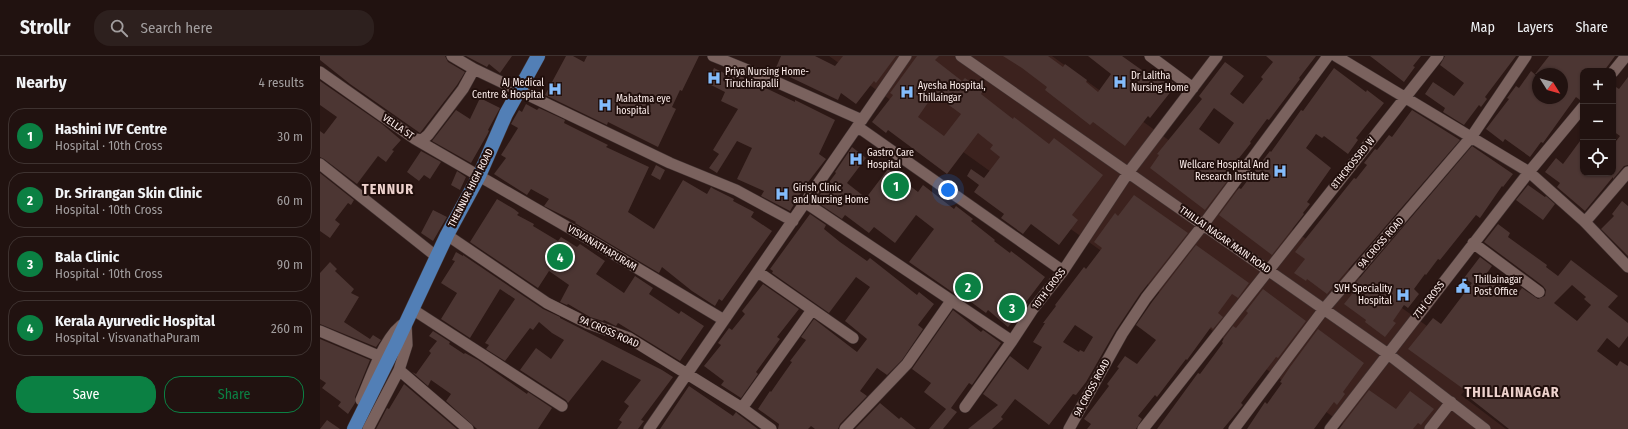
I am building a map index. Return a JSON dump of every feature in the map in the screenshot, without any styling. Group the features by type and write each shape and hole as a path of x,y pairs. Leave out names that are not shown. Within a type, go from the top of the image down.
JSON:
{"main road":[{"name":"THENNUR HIGH ROAD","path":"354,429 447,235 479,176 506,114 538,56"}],"street":[{"path":"452,56 474,69 670,164 736,190 793,221"},
{"path":"713,56 765,77 860,124 1063,271"},
{"path":"649,429 906,56"},
{"name":"THILLAI NAGAR MAIN ROAD","path":"961,56 1388,354 1485,429"},
{"path":"1150,56 1193,88"},
{"name":"10TH CROSS","path":"965,407 1034,309 1063,271 1128,173 1217,56"},
{"name":"9A CROSS ROAD","path":"1069,429 1122,334 1146,298 1204,225 1328,56"},
{"path":"1336,56 1472,136 1529,172 1585,222 1628,267"},
{"name":"8THCROSSRD W","path":"1143,429 1438,56"},
{"name":"9A CROSS ROAD","path":"1234,429 1324,309 1472,136 1526,56"},
{"path":"1616,68 1626,56"},
{"name":"VELLA ST","path":"320,72 415,139 422,140 428,135 463,89 474,69"},
{"name":"7TH CROSS","path":"1330,429 1473,243 1580,111"},
{"name":"VISVANATHAPURAM","path":"415,139 724,320"},
{"path":"320,164 437,257"},
{"path":"1585,222 1628,172"},
{"path":"806,203 1012,341"},
{"name":"9A CROSS ROAD","path":"447,235 547,303 587,323 629,338 742,408 771,429"},
{"path":"1473,243 1540,292"},
{"path":"758,272 853,338"},
{"path":"845,429 907,364 951,301"},
{"path":"412,309 562,406"},
{"path":"742,408 812,310"},
{"path":"347,429 380,357 394,332 399,326 406,322 407,345 399,370 368,429"},
{"path":"320,331 380,357"},
{"path":"399,370 468,429"},
{"path":"1430,429 1451,402"}],"shaded area":[{"path":"829,56 1052,56 1484,367 1461,395 1506,429 1350,429"}],"building":[{"path":"320,56 445,56 448,62 465,72 457,85 420,133 350,84 320,60"},
{"path":"466,56 512,56 500,73 489,64 487,67"},
{"path":"566,56 573,56 584,62 587,56 699,56 682,91 680,90 672,107 676,109 658,147 608,122 607,125 545,95"},
{"path":"781,56 815,56 835,66 843,56 896,56 876,83 874,81 856,104 841,93 838,100 775,70"},
{"path":"917,56 939,56 935,60 962,81 965,78 983,91 981,94 1013,119 1014,117 1049,144 1054,138 1103,175 1072,215 1078,220 1059,245 1031,224 1023,234 1001,218 1004,214 974,192 979,185 967,176 971,169 984,178 1000,157 990,149 993,145 978,133 947,174 888,130 886,133 872,122 893,95 890,93","holes":["934,94 961,114 944,136 918,117"]},
{"path":"1003,56 1048,56 1063,67 1065,64 1087,80 1086,82 1098,92 1111,74 1088,56 1122,56 1153,78 1158,71 1176,85 1150,118 1148,116 1125,146 1093,122 1090,125 1045,90 1047,87"},
{"path":"1266,56 1316,56 1269,120 1267,119 1250,142 1251,143 1224,177 1228,180 1205,210 1150,168 1159,155 1157,154 1202,99 1199,96 1225,62 1244,76 1230,94 1243,104 1263,79 1261,77 1273,62","holes":["1214,108 1234,123 1219,144 1199,129"]},
{"path":"1370,56 1421,56 1413,66 1415,67 1404,82"},
{"path":"1445,56 1516,56 1485,97 1487,99 1481,107 1479,105 1464,125 1443,112 1445,108 1425,94 1433,82 1454,96 1464,83 1440,65"},
{"path":"1549,56 1615,56 1606,68 1580,68 1580,100 1576,97 1543,143 1541,142 1530,157 1505,139 1503,142 1486,129 1509,99 1507,98 1516,86 1519,88 1531,71 1532,104 1568,104 1568,68 1540,68"},
{"path":"714,68 732,77 734,73 795,102 795,100 835,120 819,154 826,159 805,186 790,211 761,196 764,191 737,179 752,148 737,141 717,173 709,168 719,154 713,150 738,109 721,101 725,92 707,83"},
{"path":"1334,68 1366,92 1367,90 1384,103 1356,138 1358,140 1348,154 1324,136 1322,138 1316,134 1306,148 1331,168 1307,202 1310,204 1303,213 1304,214 1272,255 1219,215 1239,188 1241,189 1270,151 1271,152"},
{"path":"1628,77 1628,165 1624,166 1616,175 1616,141 1620,136 1616,133 1616,87 1619,89"},
{"path":"320,81 382,124 401,140 392,150 394,151 386,162 378,156 357,184 320,157 320,131 324,134 337,117 320,105"},
{"path":"480,98 500,108 471,163 432,141 456,110 470,119"},
{"path":"526,104 537,110 539,108 565,120 564,123 608,145 606,147 649,167 628,212 654,229 683,180 707,194 711,187 754,212 751,217 772,231 722,301 719,299 715,306 692,291 662,267 659,273 575,223 576,222 544,206 549,199 531,189 527,195 494,174 506,158 501,155 518,128 511,124 519,110 522,112"},
{"path":"1412,110 1460,140 1327,294 1307,279 1306,281 1294,273 1305,259 1295,252 1354,178 1356,179 1367,165 1364,163 1375,149 1377,150 1389,135 1392,137"},
{"path":"1580,141 1580,176 1616,176 1613,179 1613,177 1585,211 1557,187 1560,183 1545,172 1556,158 1563,164"},
{"path":"1472,146 1513,174 1503,187 1502,186 1480,218 1476,215 1440,260 1438,259 1426,275 1425,274 1414,289 1419,294 1408,308 1404,305 1393,321 1396,323 1385,337 1365,322 1366,320 1344,304 1356,289 1352,287"},
{"path":"852,147 866,158 847,183 866,198 888,169 918,192 923,185 954,209 956,206 973,219 971,221 995,240 994,241 1010,253 1011,251 1045,277 1026,302 1028,304 1008,327 988,310 986,313 967,299 965,301 909,262 934,229 916,215 895,243 874,227 869,233 845,215 842,219 815,201 836,173 835,172"},
{"path":"421,151 441,162 430,179 424,175 419,181 407,172"},
{"path":"656,165 665,170 660,180 651,175"},
{"path":"457,171 466,177 460,190 451,185"},
{"path":"320,173 354,200 351,205 348,203 335,220 340,224 330,238 320,231"},
{"path":"1528,185 1545,197 1546,196 1555,204 1543,220 1516,200"},
{"path":"1134,195 1188,233 1140,294 1116,330 1086,382 1076,395 1073,394 1049,425 1015,399 1001,417 1003,419 992,429 968,429 998,405 983,394 1010,356 1028,370 1042,347 1033,342 1045,323 1043,323 1084,267 1086,269 1102,248 1094,242 1115,213 1118,216","holes":["1075,325 1093,337 1084,352 1080,350 1079,352 1063,342"]},
{"path":"497,199 519,213 517,215 534,224 533,226 558,241 561,237 577,247 580,244 605,261 596,274 624,293 635,276 653,288 649,294 679,314 681,311 704,326 680,361 618,323 616,326 604,320 590,317 568,304 567,305 560,302 569,285 549,271 538,288 470,242"},
{"path":"1622,201 1628,206 1628,256 1601,229 1614,216 1612,214"},
{"path":"433,210 447,217 433,241 421,233"},
{"path":"810,214 826,225 824,229 840,242 867,261 870,258 917,295 919,292 934,304 918,325 923,329 902,360 887,375 877,368 860,391 867,396 840,424 838,429 815,429 811,426 808,429 778,429 779,424 758,409 806,340 801,337 814,319 857,352 867,339 845,321 870,287 856,277 829,313 772,273 773,271 770,269"},
{"path":"1498,224 1510,233 1508,237 1547,265 1546,267 1558,276 1571,260 1618,296 1608,307 1628,323 1628,336 1619,348 1607,338 1597,351 1617,366 1620,361 1628,366 1628,429 1509,429 1467,396 1469,393 1408,349 1433,318 1441,324 1472,283 1464,278 1480,257 1492,266 1487,273 1516,296 1522,288 1538,299 1545,296 1546,290 1543,286 1484,242","holes":["1572,285 1586,297 1584,299 1591,305 1577,321 1554,303"]},
{"path":"1196,245 1249,283 1238,298 1232,294 1218,313 1223,317 1213,329 1211,327 1157,397 1155,395 1138,416 1142,419 1136,429 1087,429 1091,424 1084,419 1109,386 1107,384 1119,368 1117,367 1125,356 1137,364 1156,340 1136,325"},
{"path":"456,252 463,255 543,309 673,377 641,420 644,421 638,429 617,429 622,422 619,420 629,406 624,402 641,380 602,360 568,403 566,400 520,370 536,348 551,359 564,340 552,333 539,322 533,330 530,328 505,361 486,349 489,345 485,343 515,299 500,289 470,338 441,319 457,293 441,283 455,261 452,260"},
{"path":"330,262 337,269 335,271 354,289 351,293 359,297 344,322 370,339 373,335 381,340 376,347 320,324 320,273"},
{"path":"763,284 799,309 777,337 780,339 756,372 758,374 741,398 721,385 724,381 704,366 721,345 718,343 729,328 732,330 745,314 742,311"},
{"path":"1263,289 1306,321 1241,403 1243,405 1223,429 1157,429 1198,373 1200,374 1223,343 1224,338 1233,326 1236,328 1248,313 1246,311"},
{"path":"953,310 981,332 983,330 1001,343 972,385 969,383 951,408 957,412 943,429 929,429 946,409 924,392 931,383 912,369"},
{"path":"1318,329 1364,363 1343,392 1345,394 1337,405 1334,402 1314,429 1247,429 1265,402 1267,404 1282,383 1280,382"},
{"path":"433,331 450,342 449,344 464,354 465,353 478,360 527,394 528,392 552,408 538,429 477,429 446,401 451,394 431,380 428,386 412,372 416,374 431,353 429,351 437,341 429,336"},
{"path":"320,339 370,360 355,397 355,403 348,414 338,406 341,402 322,388 326,383 320,379"},
{"path":"404,384 457,429 376,429 387,408 389,409"},
{"path":"689,386 733,416 736,412 758,429 660,429"},
{"path":"1369,390 1396,409 1410,391 1434,409 1421,425 1418,423 1413,429 1339,429"},
{"path":"880,403 899,419 901,417 916,429 855,429"},
{"path":"327,420 340,429 320,429"}],"place":[{"name":"Priya Nursing Home- Tiruchirapalli","path":"714,78"},
{"name":"Dr Lalitha Nursing Home","path":"1120,82"},
{"name":"AJ Medical Centre & Hospital","path":"555,89"},
{"name":"Ayesha Hospital, Thillaingar","path":"907,92"},
{"name":"Mahatma eye hospital","path":"605,105"},
{"name":"Gastro Care Hospital","path":"856,159"},
{"name":"Wellcare Hospital And Research Institute","path":"1280,171"},
{"name":"Hashini IVF Centre","path":"896,186"},
{"name":"Girish Clinic and Nursing Home","path":"782,194"},
{"name":"Kerala Ayurvedic Hospital","path":"560,257"},
{"name":"Thillainagar Post Office","path":"1463,286"},
{"name":"Dr. Srirangan Skin Clinic","path":"968,287"},
{"name":"SVH Speciality Hospital","path":"1403,295"},
{"name":"Bala Clinic","path":"1012,308"}],"district":[{"name":"TENNUR","path":"388,189"},
{"name":"THILLAINAGAR","path":"1512,392"}]}
